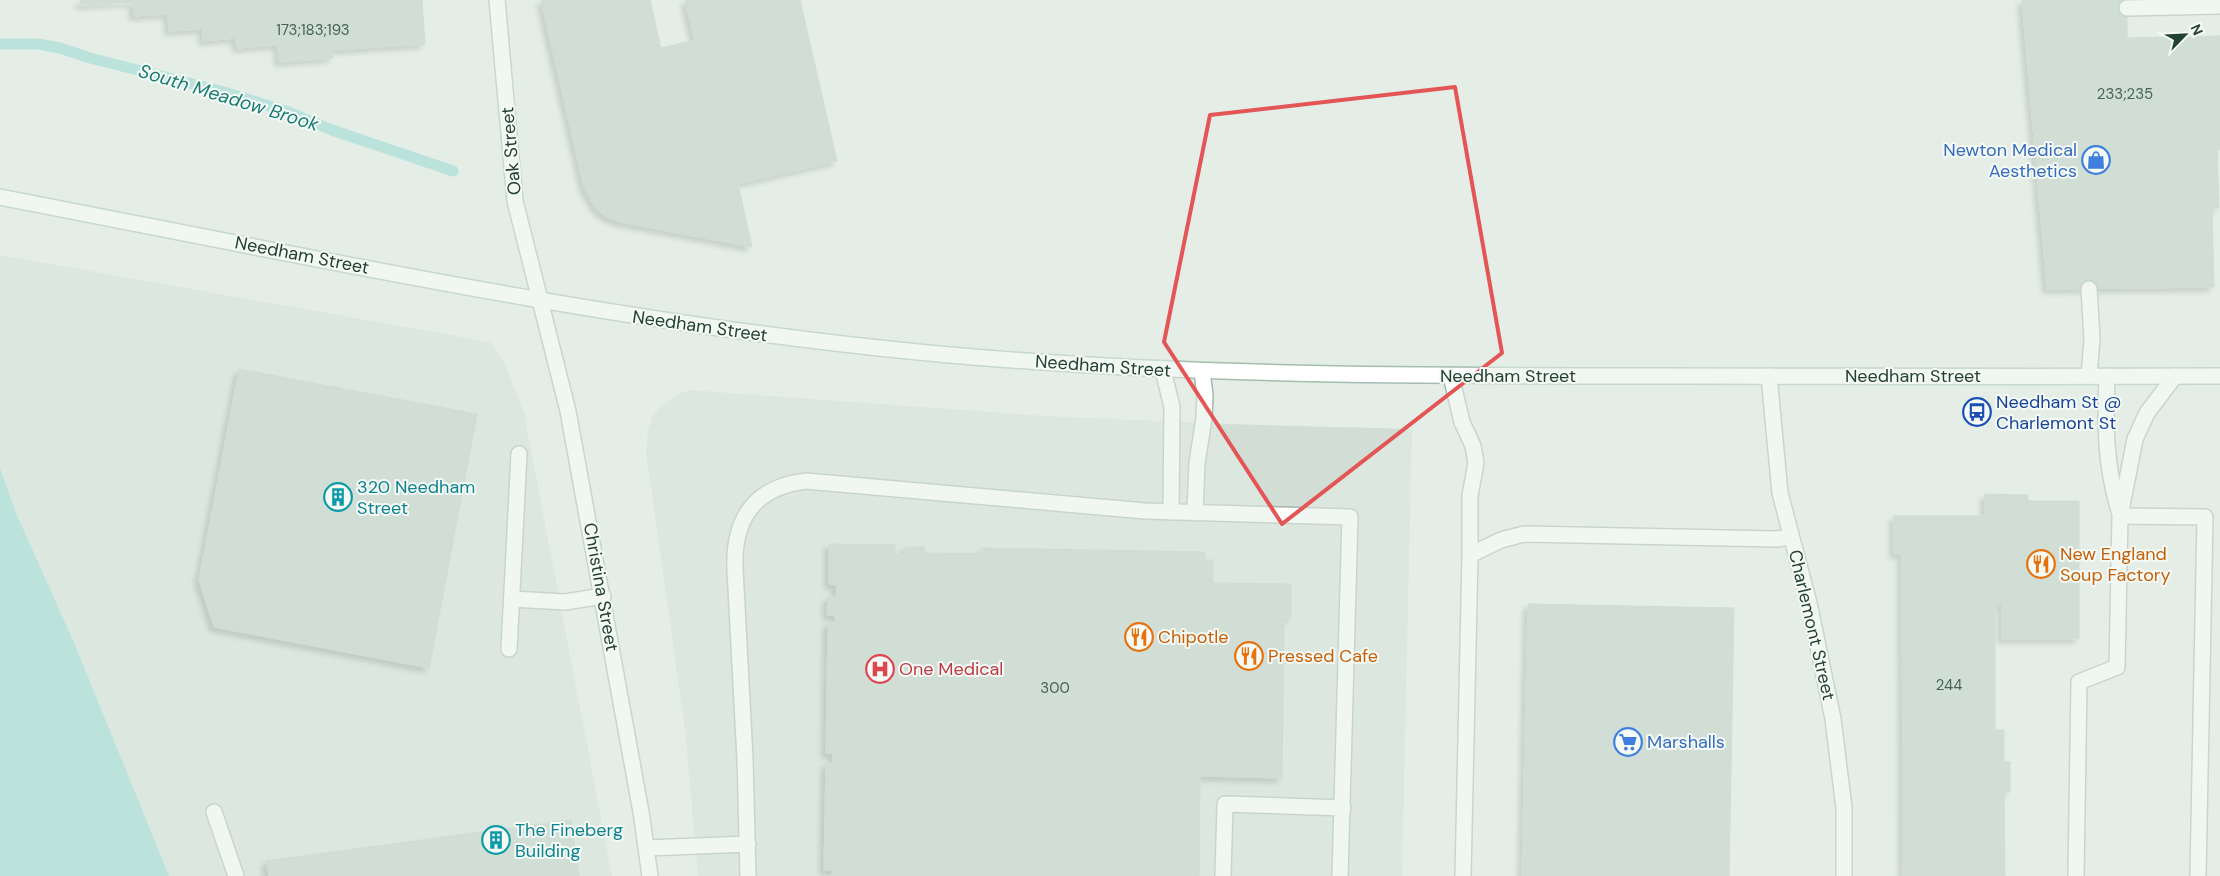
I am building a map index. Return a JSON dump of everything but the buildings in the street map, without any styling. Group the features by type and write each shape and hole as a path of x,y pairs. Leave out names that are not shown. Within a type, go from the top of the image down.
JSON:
{"main road":[{"name":"Oak Street","path":"497,0 515,201 540,300"},
{"path":"2127,8 2220,6"},
{"name":"Needham Street","path":"0,197 639,318 819,342 1001,360 1202,372 1451,376 2220,376"},
{"path":"2089,288 2092,339 2089,376"},
{"name":"Christina Street","path":"540,300 568,412 603,596 647,848 650,876"},
{"path":"1164,370 1172,407 1171,512"},
{"path":"1195,513 1197,463 1204,418 1205,395 1202,372"},
{"path":"1451,376 1462,422 1473,446 1476,463 1470,496 1463,876"},
{"name":"Charlemont Street","path":"1769,376 1780,493 1790,537 1809,603 1833,719 1844,808 1844,876"},
{"path":"2107,376 2107,455 2112,491 2120,516"},
{"path":"2076,876 2079,682 2117,667 2120,516 2136,439 2147,413 2175,376"},
{"path":"509,649 519,454"},
{"path":"748,876 734,558 737,534 747,512 762,496 783,486 806,481 1171,512 1350,517 1340,876"},
{"path":"2120,516 2204,517 2198,876"},
{"path":"1470,555 1500,540 1524,534 1777,539 1790,537"},
{"path":"512,599 566,602 603,596"},
{"path":"1223,876 1225,804 1343,808"},
{"path":"214,812 236,876"},
{"path":"647,848 748,844"}],"highlighted area":[{"path":"1455,87 1502,353 1282,524 1164,342 1210,115"}],"shaded area":[{"path":"0,255 490,342 504,361 524,413 612,876 169,876 16,513 0,468"},
{"path":"690,390 1045,416 1228,424 1412,429 1402,876 698,876 685,730 646,452 648,431 652,417 659,408 677,394"}],"water":[{"path":"0,468 16,513 75,645 169,876 0,876"}],"waterway":[{"name":"South Meadow Brook","path":"0,44 38,44 60,48 90,58 224,92 286,111 332,130 453,171"}],"place":[{"name":"Newton Medical Aesthetics","path":"2096,160"},
{"name":"Needham St @ Charlemont St","path":"1977,412"},
{"name":"320 Needham Street","path":"338,497"},
{"name":"New England Soup Factory","path":"2041,564"},
{"name":"Chipotle","path":"1139,637"},
{"name":"Pressed Cafe","path":"1249,656"},
{"name":"One Medical","path":"880,669"},
{"name":"Marshalls","path":"1628,742"},
{"name":"The Fineberg Building","path":"496,840"}]}
